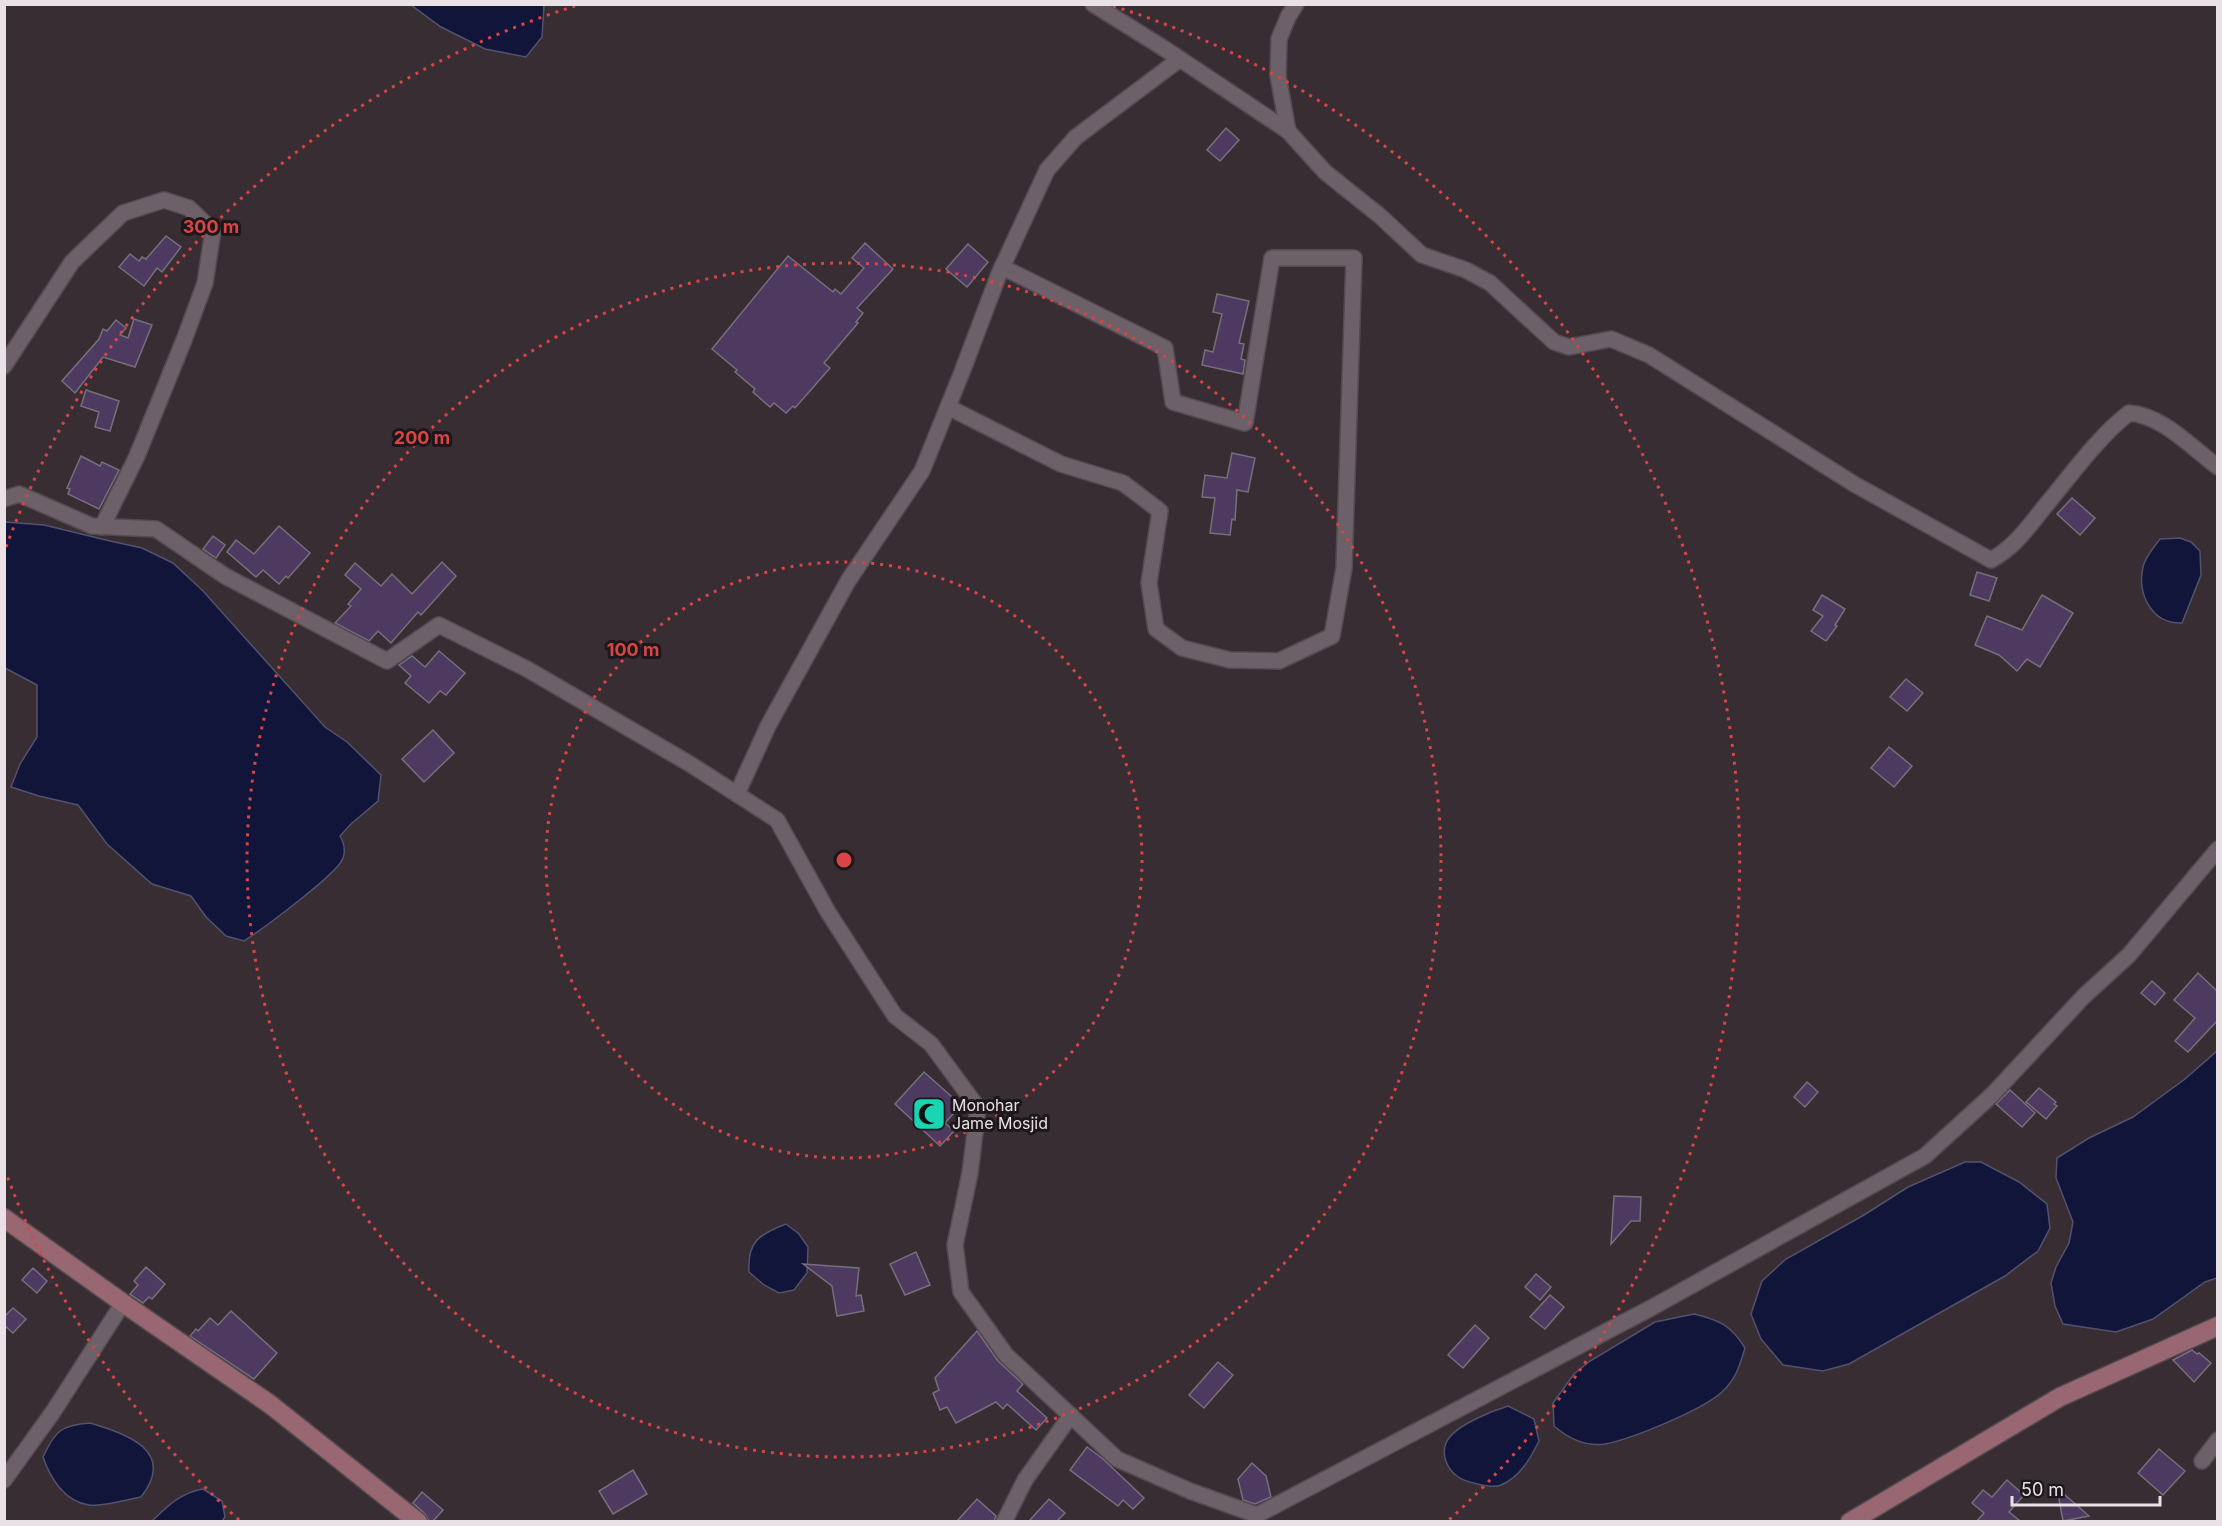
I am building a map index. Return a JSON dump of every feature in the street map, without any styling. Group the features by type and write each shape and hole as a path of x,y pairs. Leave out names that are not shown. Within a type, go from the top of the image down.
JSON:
{"street":[{"path":"1093,4 1288,131 1325,172 1380,216 1422,255 1466,270 1490,283 1554,342 1569,347 1611,339 1649,355 1854,484 1991,560 2007,551 2073,472 2129,413 2161,423 2217,467"},
{"path":"1288,131 1278,76 1280,39 1288,16 1296,4"},
{"path":"737,794 768,726 848,581 922,471 1002,267 1047,170 1076,137 1180,59"},
{"path":"4,366 72,262 123,213 164,200 189,208 213,231 205,283 184,340 137,456 102,526"},
{"path":"948,407 1061,464 1123,483 1160,512 1149,583 1156,629 1182,648 1230,660 1279,661 1332,636 1344,568 1354,258 1272,258 1245,423 1173,402 1165,348 1002,267"},
{"path":"4,499 19,494 92,526 156,529 225,576 387,661 439,626 527,669 690,764 777,820 828,912 895,1016 931,1044 978,1108 970,1173 955,1245 961,1292 1006,1355 1118,1459 1190,1491 1257,1515 1651,1308 1925,1156 1992,1095 2083,997 2129,955 2217,849"},
{"path":"4,1218 272,1405 418,1521"},
{"path":"4,1480 53,1412 123,1303"},
{"path":"1850,1521 2060,1397 2216,1329"},
{"path":"1004,1521 1025,1480 1071,1415"},
{"path":"2202,1461 2217,1440"}],"shaded area":[{"path":"411,5 544,5 542,37 526,57 485,49 441,27"},
{"path":"5,522 44,525 142,548 173,563 203,591 325,727 347,742 381,775 378,801 340,836 344,852 338,865 298,901 244,941 226,936 206,917 191,896 152,884 107,844 78,805 11,787 20,764 37,737 37,685 5,668"},
{"path":"2180,538 2191,542 2200,551 2201,575 2182,623 2162,619 2155,613 2149,606 2142,588 2143,567 2150,552 2160,539"},
{"path":"2217,1051 2217,1278 2205,1282 2153,1319 2116,1332 2063,1324 2055,1306 2051,1283 2056,1267 2069,1243 2073,1222 2056,1178 2057,1158 2089,1138 2133,1117 2185,1079"},
{"path":"1965,1162 1981,1162 2019,1182 2047,1204 2050,1228 2038,1251 2005,1276 1849,1364 1823,1371 1783,1365 1761,1339 1751,1314 1762,1281 1786,1259 1908,1187"},
{"path":"786,1224 799,1234 808,1247 807,1273 794,1290 779,1293 764,1285 749,1272 749,1261 753,1246 762,1235"},
{"path":"1694,1314 1724,1325 1735,1334 1745,1348 1734,1377 1722,1392 1699,1407 1666,1423 1605,1444 1577,1441 1554,1426 1553,1403 1574,1374 1590,1361 1655,1322"},
{"path":"1508,1406 1534,1419 1539,1441 1524,1467 1508,1482 1497,1486 1478,1484 1457,1476 1450,1469 1445,1456 1446,1443 1450,1437 1464,1425"},
{"path":"90,1423 132,1439 150,1456 153,1468 151,1481 141,1497 89,1505 73,1499 54,1481 43,1457 51,1441 55,1435 66,1428"},
{"path":"203,1489 222,1501 225,1517 222,1521 152,1521 181,1497"}],"building":[{"path":"1226,128 1239,140 1220,161 1207,150"},
{"path":"166,236 181,247 162,272 157,268 144,286 119,267 130,254 139,261 142,257 146,259"},
{"path":"865,243 893,269 857,308 863,313 856,322 858,323 824,363 830,368 795,408 793,406 786,413 774,403 770,407 753,392 755,389 735,372 737,370 712,349 788,256 833,292 835,289 841,294 864,268 852,258"},
{"path":"968,244 988,262 967,287 946,269"},
{"path":"1217,294 1249,301 1239,343 1244,344 1241,359 1245,360 1243,374 1202,365 1205,350 1213,352 1222,314 1213,312"},
{"path":"134,319 152,325 135,367 103,357 75,393 62,381 99,339 103,329 107,331 116,320 126,328 120,335 128,338"},
{"path":"86,390 119,401 110,431 95,427 99,412 81,406"},
{"path":"1232,453 1255,458 1248,492 1237,490 1235,520 1232,519 1230,535 1210,533 1215,498 1202,497 1205,475 1227,478"},
{"path":"81,456 100,466 102,462 119,470 99,509 68,494 70,489 67,488"},
{"path":"2072,498 2095,518 2080,535 2057,514"},
{"path":"279,526 310,553 288,578 286,576 279,584 263,570 256,577 227,552 236,540 254,554"},
{"path":"213,536 225,545 216,558 203,549"},
{"path":"442,562 456,576 421,615 418,612 391,643 378,631 369,641 335,623 351,606 348,604 361,589 345,575 355,563 381,586 392,574 412,594"},
{"path":"1977,572 1997,578 1989,601 1970,595"},
{"path":"1822,595 1845,609 1835,625 1837,626 1826,641 1811,631 1823,616 1813,610"},
{"path":"2042,595 2073,613 2040,667 2027,659 2017,671 1999,655 1975,645 1987,616 2022,630"},
{"path":"439,651 465,673 446,695 440,691 429,703 405,683 411,676 399,665 412,656 425,667"},
{"path":"1906,679 1923,693 1907,711 1890,697"},
{"path":"433,730 454,753 424,782 402,759"},
{"path":"1889,747 1912,766 1894,787 1871,768"},
{"path":"2198,973 2217,991 2217,1021 2188,1052 2175,1041 2195,1018 2174,1000"},
{"path":"2152,981 2165,993 2155,1005 2141,993"},
{"name":"Monohar Jame Mosjid","path":"924,1072 961,1105 945,1123 954,1131 940,1146 895,1104"},
{"path":"1807,1082 1818,1092 1805,1107 1794,1097"},
{"path":"2039,1088 2056,1102 2054,1104 2057,1106 2046,1119 2026,1102"},
{"path":"2010,1090 2035,1113 2022,1127 1996,1104"},
{"path":"1614,1196 1641,1197 1640,1221 1631,1221 1611,1244"},
{"path":"916,1252 930,1285 905,1295 890,1264"},
{"path":"803,1264 859,1268 856,1296 861,1295 864,1311 837,1316 832,1286"},
{"path":"146,1267 165,1284 152,1299 149,1297 143,1303 130,1294 138,1285 134,1281"},
{"path":"33,1268 47,1281 37,1293 22,1280"},
{"path":"1536,1274 1551,1287 1540,1300 1525,1287"},
{"path":"1550,1295 1564,1307 1545,1329 1530,1317"},
{"path":"13,1308 26,1319 13,1333 4,1325 4,1317"},
{"path":"231,1311 277,1353 254,1379 190,1336 210,1318 218,1325"},
{"path":"1475,1325 1489,1338 1463,1368 1448,1355"},
{"path":"977,1331 998,1361 1023,1384 1017,1391 1047,1418 1036,1430 1007,1404 1003,1409 996,1402 956,1423 947,1407 940,1410 933,1393 939,1390 935,1378"},
{"path":"2192,1350 2211,1363 2194,1382 2173,1360"},
{"path":"1218,1362 1233,1375 1204,1408 1189,1395"},
{"path":"1087,1447 1144,1498 1133,1509 1123,1500 1118,1506 1070,1470"},
{"path":"2159,1449 2185,1471 2163,1495 2138,1473"},
{"path":"1252,1463 1266,1476 1271,1497 1255,1504 1243,1500 1238,1479"},
{"path":"633,1470 647,1494 613,1514 599,1491"},
{"path":"2007,1480 2024,1495 2009,1512 2020,1521 1977,1521 1984,1513 1972,1503 1983,1490 1992,1497"},
{"path":"2057,1488 2089,1516 2063,1521"},
{"path":"422,1492 443,1510 433,1521 429,1521 413,1503"},
{"path":"977,1499 996,1516 994,1521 957,1521"},
{"path":"1049,1499 1065,1513 1057,1521 1029,1521"}],"place":[{"name":"Monohar Jame Mosjid","path":"929,1114"}]}
